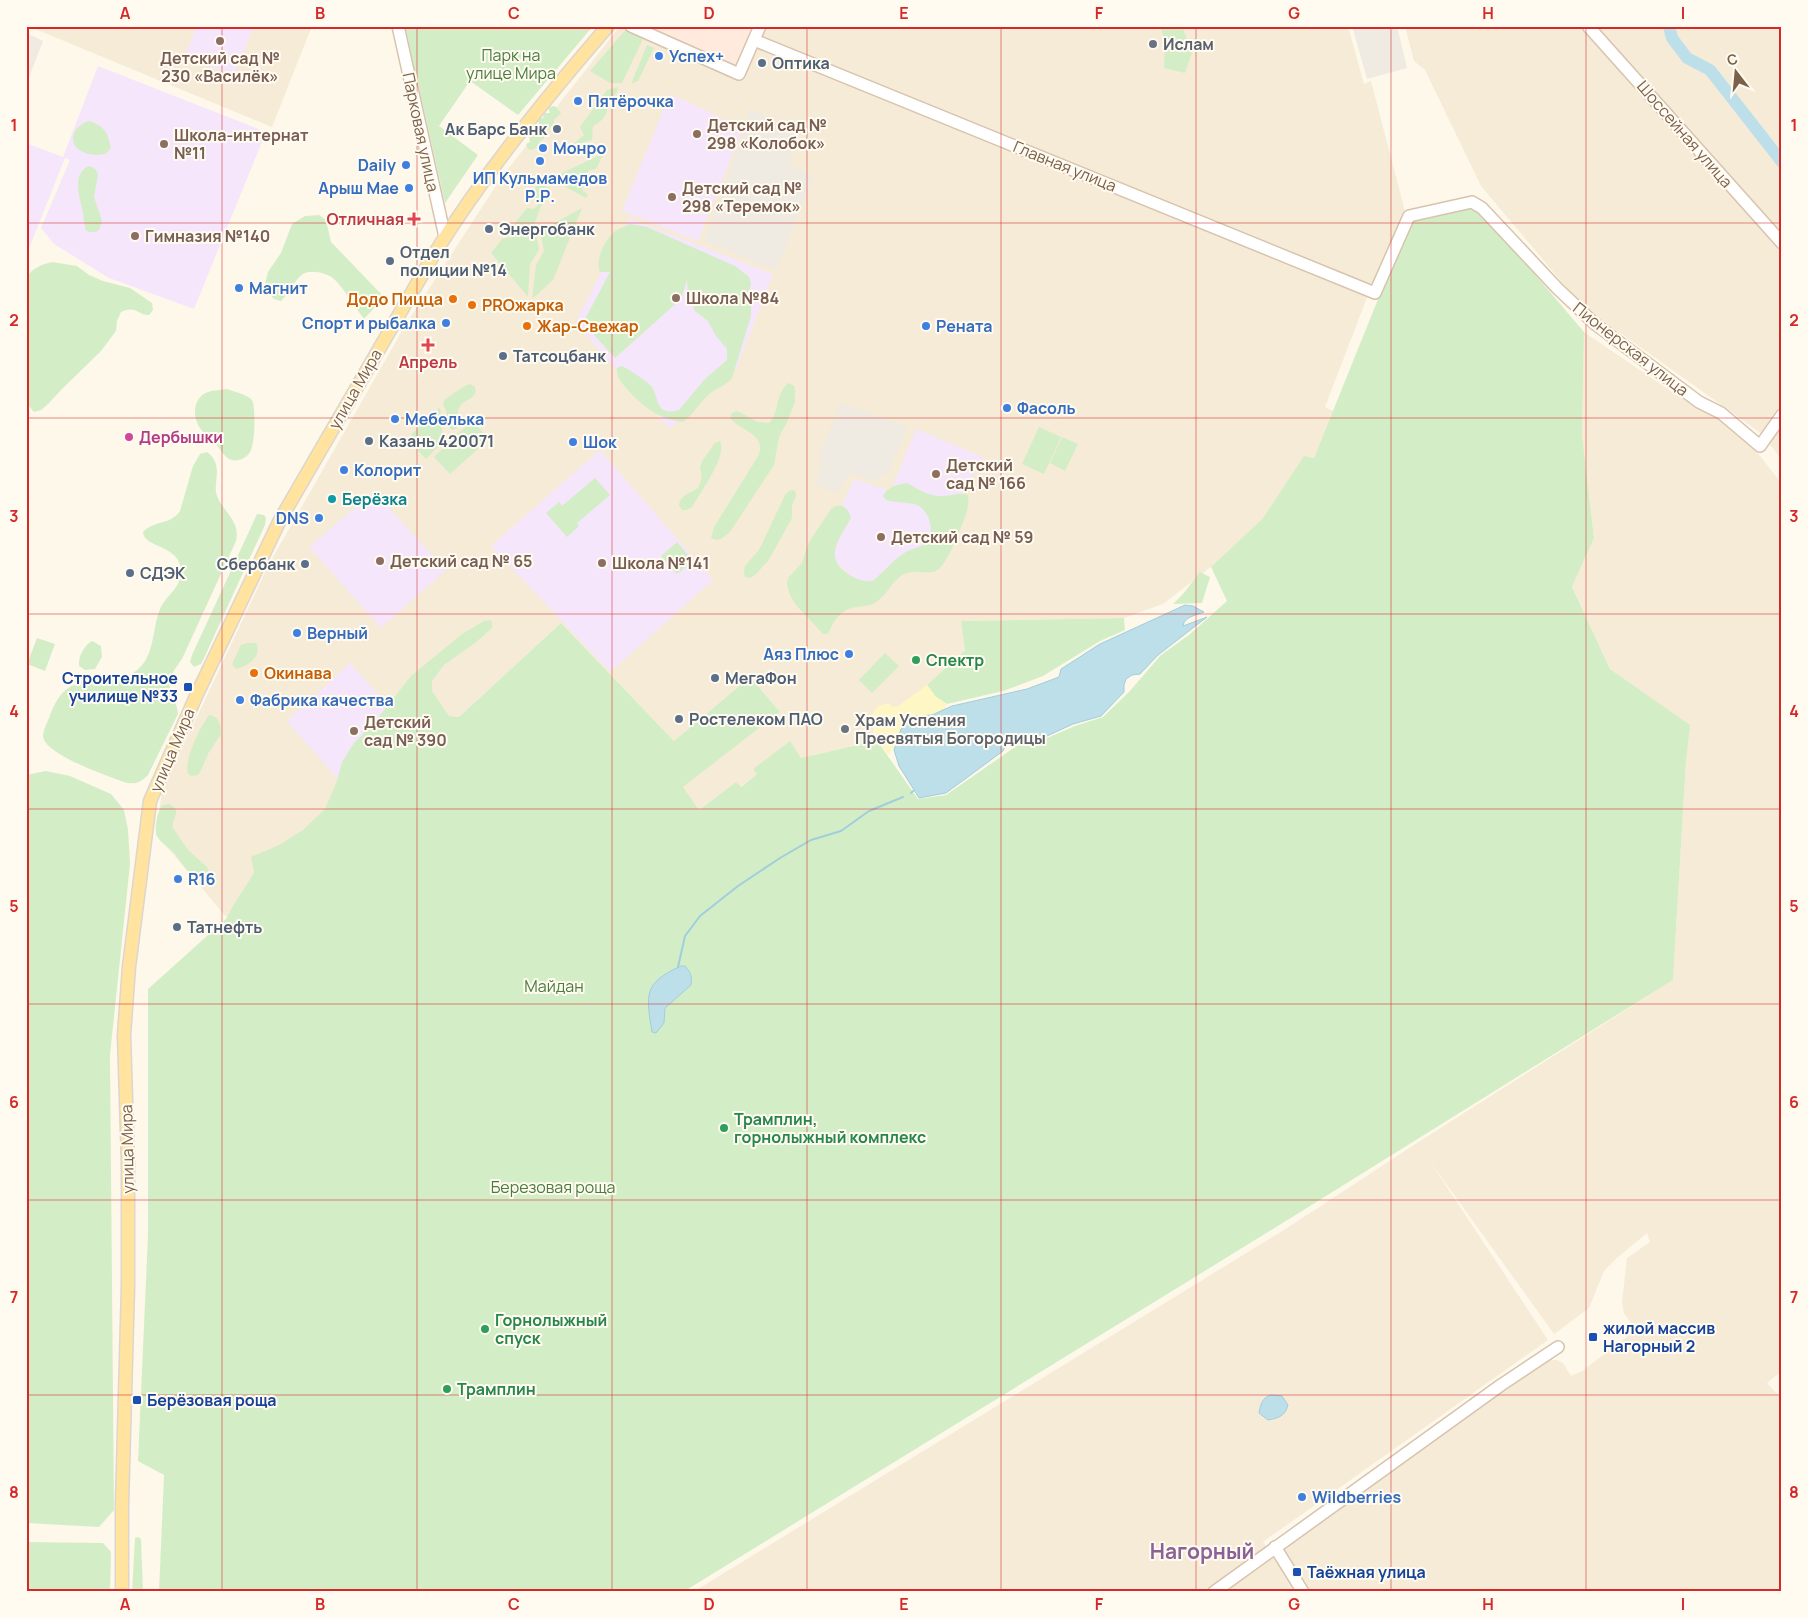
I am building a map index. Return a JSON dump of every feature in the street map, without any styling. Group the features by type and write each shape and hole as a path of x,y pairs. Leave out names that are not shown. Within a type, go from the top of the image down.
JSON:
{"main road":[{"name":"улица Мира","path":"122,1592 122,1504 128,1286 128,1164 124,1035 129,967 150,801 197,694 280,520 444,237 525,126 608,26"}],"street":[{"name":"Парковая улица","path":"398,26 444,237"},
{"path":"631,26 739,74 760,26"},
{"name":"Шоссейная улица","path":"1588,26 1782,243"},
{"name":"Главная улица","path":"754,40 1375,293 1409,216"},
{"name":"Пионерская улица","path":"1409,216 1472,202 1482,208 1558,289 1595,324 1699,402 1721,413 1760,446 1782,415"},
{"path":"1214,1592 1558,1347"},
{"path":"1275,1547 1303,1592"}],"shaded area":[{"path":"36,26 312,26 272,127 35,29"},
{"name":"Детский сад № 230 «Василёк»","path":"197,26 254,26 234,76 185,56"},
{"path":"620,26 1348,26 1364,84 1371,81 1406,215 1368,295 1325,407 1333,411 1314,458 1304,457 1263,518 1211,567 1163,604 1124,618 962,621 965,650 927,685 899,706 871,716 874,725 873,735 866,743 801,758 790,742 753,769 757,774 740,787 736,782 699,810 682,787 780,712 750,677 674,741 561,623 459,717 449,716 227,918 156,834 162,791 269,564 406,324 501,178"},
{"path":"643,26 755,26 740,62 735,65"},
{"path":"1352,26 1397,26 1407,68 1367,79"},
{"path":"1405,26 1782,26 1782,460 1762,434 1619,332 1597,324 1481,186 1425,70 1414,61"},
{"path":"26,33 43,41 26,85"},
{"path":"98,66 266,132 194,309 109,278 54,244 41,228 70,160 65,158 28,251 26,250 26,143 63,157"},
{"path":"670,94 743,128 698,241 622,211"},
{"path":"749,108 800,132 789,166 814,176 776,270 704,241 745,130"},
{"name":"Школа №84","path":"629,218 773,274 737,367 670,429 575,323"},
{"path":"1584,332 1675,394 1739,429 1782,484 1782,1371 1767,1383 1782,1399 1782,1587 1777,1592 1308,1592 1282,1550 1283,1542 1546,1360 1557,1360 1563,1363 1571,1376 1582,1371 1627,1337 1632,1325 1624,1313 1622,1302 1627,1258 1650,1242 1647,1233 1604,1271 1589,1308 1554,1334 1429,1160 1548,1340 1263,1542 1297,1592 693,1592 1284,1230 1673,980 1689,725 1610,669 1572,587 1594,538 1582,434"},
{"path":"841,403 908,427 887,474 870,481 851,472 835,493 817,485 822,462 818,459"},
{"name":"Детский сад № 59","path":"916,429 983,457 945,526 875,600 822,548 854,479 891,491"},
{"name":"Школа №141","path":"600,450 713,580 610,672 491,546"},
{"name":"Детский сад № 65","path":"374,492 446,570 381,628 309,547"},
{"name":"Детский сад № 390","path":"350,663 421,741 356,800 287,721"}],"green space":[{"name":"Парк на улице Мира","path":"405,26 593,26 518,115 470,81 439,126 478,155 445,203"},
{"path":"1160,26 1182,26 1192,53 1185,73 1164,68 1165,41"},
{"path":"628,27 642,36 642,41 622,83 610,83 590,71"},
{"path":"647,45 654,48 638,81 631,84"},
{"path":"618,87 617,92 607,104 607,111 604,117 593,126 592,140 581,143 581,153 573,153 571,146 584,135 580,127 607,90"},
{"path":"555,106 561,113 554,120 553,125 544,133 544,139 541,140 536,148 528,149 526,144 530,142 528,128 539,125 538,118 543,118 544,113 550,113 548,107"},
{"path":"90,121 103,128 107,134 111,148 106,153 98,155 88,154 79,150 74,144 73,136 77,129"},
{"path":"604,153 596,169 588,171 582,190 588,195 586,198 545,176 547,173 558,175"},
{"path":"89,166 95,169 98,175 94,197 102,221 99,230 96,232 86,230 78,188 80,175"},
{"path":"537,184 550,188 533,228 513,232 512,227 527,208 534,209 538,205 533,197"},
{"name":"Березовая роща","path":"1476,205 1584,332 1582,434 1594,538 1572,587 1610,669 1690,725 1686,761 1673,980 683,1592 159,1592 164,1475 138,1461 148,1235 148,989 227,918 254,872 251,857 279,845 303,830 325,809 337,781 342,762 354,743 373,724 411,676 462,634 484,621 490,620 492,628 475,643 444,665 432,681 432,691 449,716 459,717 561,623 674,741 750,677 780,712 683,787 699,810 736,782 741,787 757,774 753,769 790,741 801,758 866,743 873,735 918,799 946,795 1018,745 1047,738 1103,717 1129,692 1161,655 1189,635 1227,601 1211,567 1263,518 1304,456 1314,458 1410,220"},
{"path":"582,208 553,280 532,299 536,265 544,251 540,231"},
{"path":"319,215 326,220 331,242 384,297 364,319 337,282 323,273 310,272 303,274 281,301 274,299 264,288 268,272 281,253 292,224 305,216"},
{"name":"Школа №84","path":"630,224 647,227 735,266 749,277 751,283 748,299 751,304 751,316 732,378 708,395 683,422 658,415 644,406 619,379 617,368 621,366 646,381 654,390 659,405 665,411 671,411 679,410 705,379 727,360 727,349 716,336 708,321 695,311 688,293 687,280 681,299 615,358 583,323 610,272 600,272 599,257 603,247 614,232"},
{"path":"536,232 539,250 530,264 528,297 491,253 502,239"},
{"path":"52,262 77,266 89,275 103,281 130,288 152,303 153,310 149,315 134,310 121,312 117,321 116,331 101,351 49,403 41,410 34,412 26,403 28,377 26,373 26,278 37,267"},
{"path":"789,383 794,386 795,402 779,437 774,465 730,532 721,539 711,538 714,527 757,458 760,450 760,444 757,439 730,418 732,413 737,411 758,422 769,423 775,414 779,397"},
{"path":"470,384 475,387 473,397 459,408 457,428 452,430 448,426 446,410 443,405 444,400"},
{"path":"227,389 247,396 252,400 253,404 252,446 250,453 239,460 232,460 225,456 197,423 195,413 197,402 203,394 210,391"},
{"path":"440,407 443,442 426,459 407,439"},
{"path":"472,420 489,439 450,474 434,457"},
{"path":"1039,427 1061,437 1044,474 1022,464"},
{"path":"1062,437 1078,444 1065,471 1050,463"},
{"path":"720,441 720,455 712,474 692,507 682,510 679,505 680,501 698,488 702,478 700,467 702,461 715,443"},
{"path":"207,452 212,457 217,468 217,496 234,522 237,534 236,541 182,659 171,676 171,690 178,714 148,775 139,782 127,783 94,771 54,751 46,743 43,736 44,731 54,705 60,696 71,686 95,676 108,680 126,676 136,671 143,664 151,648 156,622 162,605 176,586 181,573 180,564 176,557 150,542 143,532 147,528 167,521 180,511 193,466 200,454"},
{"path":"595,478 610,495 577,523 579,526 567,537 546,513 559,502 562,506"},
{"path":"907,483 925,493 934,495 968,495 968,505 964,520 947,558 943,565 935,571 912,572 902,575 875,603 846,610 835,620 828,634 823,634 796,605 790,595 787,584 788,578 802,563 809,542 831,509 838,506 844,507 851,518 841,534 835,549 835,556 842,570 851,576 860,580 874,580 902,555 920,547 927,541 931,527 925,511 917,505 886,500 883,496 890,488"},
{"path":"795,490 796,496 792,506 792,518 768,561 751,578 745,577 745,566 759,550 785,495 789,491"},
{"path":"257,514 264,515 266,518 265,525 201,664 194,667 190,662 192,655"},
{"path":"677,542 693,561 677,574 661,556"},
{"path":"1200,572 1210,577 1202,603 1173,604 1183,594"},
{"path":"1124,618 1125,630 1100,641 1043,676 1003,691 947,704 936,697 927,685 965,650 961,621"},
{"path":"37,638 55,644 45,671 27,664"},
{"path":"92,641 101,646 102,657 95,669 85,670 79,666 79,659 84,648"},
{"path":"256,643 258,648 256,656 245,666 236,669 232,664 241,645"},
{"path":"885,653 899,666 872,693 859,680"},
{"path":"209,715 219,721 221,734 209,752 198,775 191,776 188,774 188,760 197,735"},
{"path":"46,771 70,776 111,794 124,810 128,829 130,864 110,1055 114,1510 99,1527 26,1523 26,775"},
{"path":"169,804 176,810 173,828 188,850 207,867 209,874 204,877 199,878 189,872 157,836 157,816 163,805"},
{"path":"135,1538 141,1539 143,1592 132,1592"},
{"path":"26,1542 103,1543 111,1552 110,1592 26,1592"}],"sand":[{"path":"927,685 936,697 947,704 944,711 920,716 909,721 901,730 888,755 876,738 871,716 877,707 888,703 893,707 899,706"}],"water":[{"path":"1185,605 1193,606 1204,612 1188,618 1183,626 1207,617 1158,655 1140,674 1132,675 1126,679 1124,692 1101,716 1073,724 1047,736 1009,744 1005,746 1003,751 946,793 919,798 899,766 894,750 901,729 916,716 932,715 952,706 1027,689 1059,677 1061,669 1100,644"},
{"path":"681,966 685,966 690,973 691,985 665,1008 664,1023 656,1033 652,1032 649,1008 650,991 660,978"},
{"path":"1271,1395 1282,1396 1288,1405 1281,1416 1268,1420 1259,1413 1262,1401"}],"waterway":[{"path":"1669,26 1672,38 1687,58 1710,70 1782,162"},
{"path":"678,967 685,936 700,916 738,886 811,840 841,831 869,811 903,797"}],"place":[{"name":"Детский сад № 230 «Василёк»","path":"220,41"},
{"name":"Ислам","path":"1153,44"},
{"name":"Успех+","path":"659,56"},
{"name":"Оптика","path":"762,63"},
{"name":"Пятёрочка","path":"578,101"},
{"name":"Ак Барс Банк","path":"557,129"},
{"name":"Детский сад № 298 «Колобок»","path":"697,134"},
{"name":"Школа-интернат №11","path":"164,144"},
{"name":"Монро","path":"543,148"},
{"name":"ИП Кульмамедов Р.Р.","path":"540,161"},
{"name":"Daily","path":"406,165"},
{"name":"Арыш Мае","path":"409,188"},
{"name":"Детский сад № 298 «Теремок»","path":"672,197"},
{"name":"Отличная","path":"414,219"},
{"name":"Энергобанк","path":"489,229"},
{"name":"Гимназия №140","path":"135,236"},
{"name":"Отдел полиции №14","path":"390,261"},
{"name":"Магнит","path":"239,288"},
{"name":"Школа №84","path":"676,298"},
{"name":"Додо Пицца","path":"453,299"},
{"name":"PROжарка","path":"472,305"},
{"name":"Спорт и рыбалка","path":"446,323"},
{"name":"Жар-Свежар","path":"527,326"},
{"name":"Рената","path":"926,326"},
{"name":"Апрель","path":"428,345"},
{"name":"Татсоцбанк","path":"503,356"},
{"name":"Фасоль","path":"1007,408"},
{"name":"Мебелька","path":"395,419"},
{"name":"Дербышки","path":"129,437"},
{"name":"Казань 420071","path":"369,441"},
{"name":"Шок","path":"573,442"},
{"name":"Колорит","path":"344,470"},
{"name":"Детский сад № 166","path":"936,474"},
{"name":"Берёзка","path":"332,499"},
{"name":"DNS","path":"319,518"},
{"name":"Детский сад № 59","path":"881,537"},
{"name":"Детский сад № 65","path":"380,561"},
{"name":"Школа №141","path":"602,563"},
{"name":"Сбербанк","path":"305,564"},
{"name":"СДЭК","path":"130,573"},
{"name":"Верный","path":"297,633"},
{"name":"Аяз Плюс","path":"849,654"},
{"name":"Спектр","path":"916,660"},
{"name":"Окинава","path":"254,673"},
{"name":"МегаФон","path":"715,678"},
{"name":"Строительное училище №33","path":"188,687"},
{"name":"Фабрика качества","path":"240,700"},
{"name":"Ростелеком ПАО","path":"679,719"},
{"name":"Храм Успения Пресвятыя Богородицы","path":"845,729"},
{"name":"Детский сад № 390","path":"354,731"},
{"name":"R16","path":"178,879"},
{"name":"Татнефть","path":"177,927"},
{"name":"Трамплин, горнолыжный комплекс","path":"724,1128"},
{"name":"Горнолыжный спуск","path":"485,1329"},
{"name":"жилой массив Нагорный 2","path":"1593,1337"},
{"name":"Трамплин","path":"447,1389"},
{"name":"Берёзовая роща","path":"137,1400"},
{"name":"Wildberries","path":"1302,1497"},
{"name":"Таёжная улица","path":"1297,1572"}],"district":[{"name":"Нагорный","path":"1202,1551"}],"park label":[{"name":"Майдан","path":"554,986"}]}
